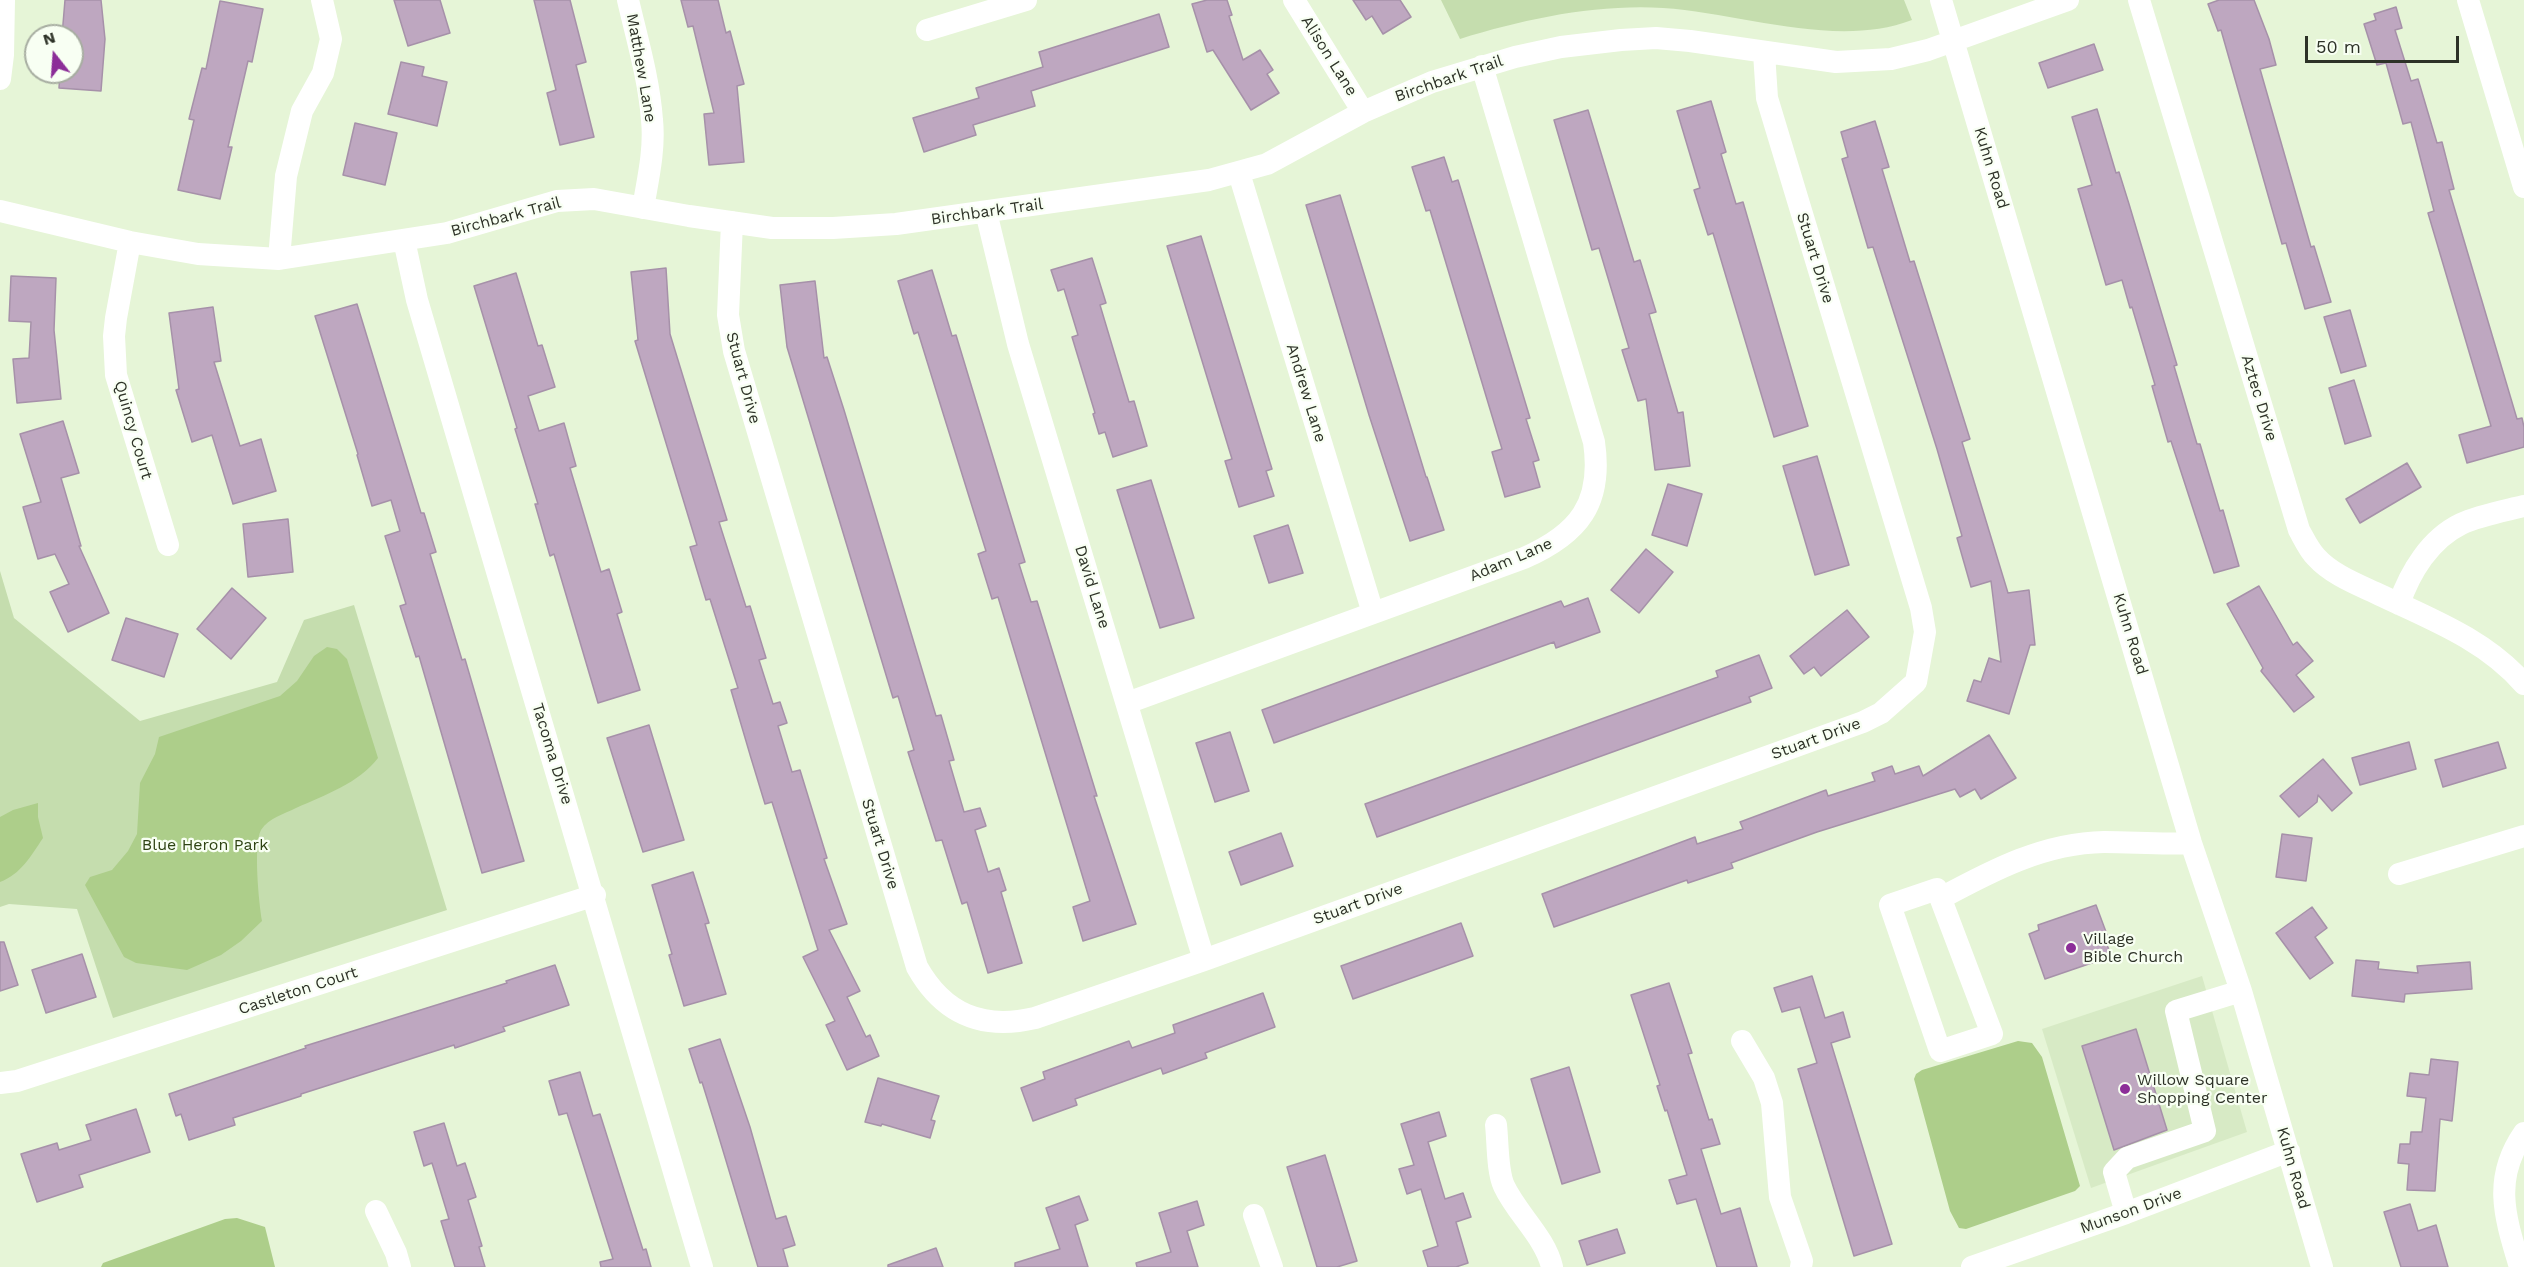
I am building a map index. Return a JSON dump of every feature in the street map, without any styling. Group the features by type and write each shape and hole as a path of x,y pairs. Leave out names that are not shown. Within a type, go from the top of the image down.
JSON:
{"street":[{"path":"0,78 3,55 4,0"},
{"path":"279,259 283,198 289,165 302,111 322,73 331,39 322,0"},
{"name":"Matthew Lane","path":"628,0 648,90 652,121 652,148 643,208"},
{"path":"927,30 1026,0"},
{"name":"Alison Lane","path":"1294,0 1363,112"},
{"name":"Kuhn Road","path":"1941,0 2192,843 2241,991 2322,1267"},
{"name":"Birchbark Trail","path":"0,211 130,242 198,254 279,259 447,233 557,201 594,199 772,228 833,228 896,224 1209,180 1239,173 1267,164 1363,112 1432,82 1482,66 1561,47 1656,38 1836,62 1869,62 1909,55 1954,41 2068,0"},
{"name":"Aztec Drive","path":"2139,0 2299,530 2316,558 2348,580 2458,632 2490,653 2524,684"},
{"path":"2468,0 2524,187"},
{"name":"Stuart Drive","path":"732,222 728,315 734,351 917,967 935,994 958,1012 986,1021 1014,1023 1035,1018 1204,960 1863,722 1881,713 1916,682 1925,632 1922,608 1767,98 1764,53"},
{"name":"Adam Lane","path":"1127,704 1544,549 1562,538 1577,523 1593,494 1597,476 1594,442 1482,66"},
{"name":"Andrew Lane","path":"1239,173 1373,614"},
{"name":"David Lane","path":"986,212 1018,344 1204,960"},
{"name":"Tacoma Drive","path":"404,240 417,300 595,895 702,1267"},
{"name":"Quincy Court","path":"130,242 116,318 114,356 116,375 121,398 168,545"},
{"path":"2399,604 2408,580 2431,548 2446,533 2462,523 2524,506"},
{"path":"2399,874 2524,836"},
{"path":"1941,898 2024,857 2067,845 2103,842 2171,845 2192,843"},
{"path":"1937,889 1941,898 1992,1034 1940,1051 1890,905 1937,889"},
{"name":"Castleton Court","path":"0,1083 17,1081 595,895"},
{"path":"2126,1213 2114,1172 2118,1165 2127,1158 2205,1131 2176,1011 2241,991"},
{"path":"1742,1041 1764,1078 1772,1103 1780,1197 1806,1265"},
{"path":"1496,1125 1503,1184 1518,1211 1538,1238 1552,1267"},
{"path":"2520,1267 2505,1218 2503,1199 2512,1150 2524,1133"},
{"name":"Munson Drive","path":"1972,1267 2126,1213 2289,1151"},
{"path":"376,1211 400,1267"},
{"path":"1254,1215 1272,1267"}],"shaded area":[{"path":"327,647 337,649 347,659 378,758 361,775 330,793 277,817 261,830 257,860 262,921 241,941 221,955 187,970 136,963 124,957 85,885 90,877 112,870 128,851 137,834 140,783 155,754 159,737 280,696 297,681 314,656"},
{"path":"38,803 38,817 43,838 20,869 0,882 0,817 13,810"},
{"path":"2202,976 2247,1132 2091,1188 2042,1029"},
{"path":"2018,1041 2032,1043 2042,1057 2080,1186 2075,1191 1966,1229 1959,1228 1950,1211 1914,1079 1916,1074 1922,1070"},
{"path":"237,1218 265,1227 275,1267 101,1267 103,1263 225,1219"}],"green space":[{"path":"1441,0 1904,0 1912,20 1883,28 1852,31 1821,30 1693,11 1637,7 1612,8 1535,19 1460,39"},
{"name":"Blue Heron Park","path":"0,571 14,618 140,721 277,682 304,620 354,605 447,910 113,1018 77,909 9,904 0,907"}],"building":[{"path":"65,0 101,0 105,39 101,91 59,88 59,84 84,84 84,24 63,24"},
{"path":"394,0 440,0 450,33 408,46"},
{"path":"534,0 570,0 586,62 576,65 594,137 560,145 547,93 556,90"},
{"path":"681,0 718,0 726,33 730,31 744,84 737,86 744,162 709,165 704,114 714,113 693,26 688,27"},
{"path":"1207,0 1227,0 1232,15 1229,16 1243,60 1260,50 1273,70 1267,74 1279,93 1251,110 1213,50 1207,52 1192,4"},
{"path":"1353,0 1400,0 1411,17 1383,34 1372,16 1366,20"},
{"path":"2219,0 2254,0 2269,39 2276,65 2260,69 2311,247 2314,246 2331,302 2305,309 2286,243 2282,244 2221,30 2218,31 2208,4"},
{"path":"220,1 263,9 252,62 248,61 228,147 232,147 220,199 178,190 194,120 189,119 202,68 206,69"},
{"path":"2396,7 2402,28 2395,30 2411,81 2418,79 2437,143 2442,142 2454,189 2449,190 2517,419 2522,418 2524,427 2524,447 2467,463 2459,435 2491,426 2428,213 2434,211 2411,122 2403,124 2386,63 2377,65 2364,24 2376,20 2374,14"},
{"path":"1159,14 1169,47 1031,91 1035,106 973,125 976,135 924,152 913,118 979,98 976,88 1043,67 1039,52"},
{"path":"2094,44 2103,70 2048,88 2039,63"},
{"path":"401,62 424,67 422,76 447,82 437,126 388,114"},
{"path":"1711,101 1726,152 1721,154 1736,204 1743,202 1808,426 1774,437 1713,233 1708,235 1694,190 1700,188 1677,111"},
{"path":"2097,109 2116,173 2119,172 2129,204 2177,365 2174,366 2197,444 2200,444 2220,511 2223,510 2239,566 2214,573 2171,441 2168,442 2152,386 2155,385 2122,280 2106,285 2078,189 2092,185 2072,117"},
{"path":"1588,110 1634,262 1640,260 1656,312 1649,314 1678,413 1683,412 1690,466 1655,470 1646,399 1638,401 1622,350 1629,348 1599,248 1592,250 1554,120"},
{"path":"1875,121 1889,167 1882,169 1910,262 1914,261 1970,439 1962,442 2008,593 2029,590 2035,645 2030,645 2009,714 1967,701 1974,680 1981,682 1989,658 2001,662 1991,581 1971,587 1957,538 1962,536 1937,449 1873,247 1868,248 1842,159 1848,157 1841,132"},
{"path":"355,123 397,133 385,185 343,175"},
{"path":"1444,157 1452,182 1458,180 1530,418 1526,419 1539,460 1533,462 1540,487 1505,497 1492,452 1502,449 1430,210 1426,211 1412,167"},
{"path":"1340,195 1444,530 1410,541 1369,415 1306,205"},
{"path":"1201,236 1272,469 1266,471 1274,496 1239,507 1225,461 1232,459 1167,246"},
{"path":"1092,258 1106,303 1100,305 1129,402 1134,401 1147,446 1113,457 1105,432 1099,434 1093,414 1095,413 1072,337 1078,335 1064,289 1058,291 1051,270"},
{"path":"666,268 670,334 727,520 719,522 746,607 750,606 766,658 759,660 773,704 780,702 787,723 778,726 792,772 800,770 827,858 824,859 847,924 829,930 860,991 847,997 866,1037 870,1035 879,1056 847,1070 826,1025 835,1021 803,957 818,950 772,802 765,804 751,758 731,690 738,688 710,599 706,600 690,547 697,545 635,341 638,340 631,272"},
{"path":"932,270 952,336 956,335 1025,562 1019,564 1031,602 1037,601 1097,796 1094,796 1136,924 1083,941 1073,907 1090,901 998,597 992,599 978,554 986,551 918,332 914,334 898,281"},
{"path":"516,273 538,346 542,345 555,387 528,396 539,431 564,423 576,466 570,468 601,572 609,569 622,612 617,614 640,690 598,703 554,554 550,556 535,504 538,504 515,429 517,428 474,286"},
{"path":"11,276 56,278 54,330 61,399 17,403 13,359 29,358 31,322 9,321"},
{"path":"815,281 824,358 827,357 844,410 936,716 941,715 954,760 949,761 964,812 980,808 986,826 975,830 988,872 999,868 1006,890 1001,892 1022,963 988,973 967,902 962,904 942,840 936,841 908,752 914,750 898,696 893,698 787,347 780,285"},
{"path":"357,304 421,513 424,513 436,552 430,554 462,660 465,659 524,861 482,873 419,656 416,657 400,606 406,604 385,536 400,531 391,500 372,506 315,316"},
{"path":"213,307 221,361 214,362 240,446 261,439 276,491 233,504 212,435 192,442 176,390 179,389 169,313"},
{"path":"2350,310 2366,366 2341,373 2324,317"},
{"path":"2354,380 2371,436 2345,444 2329,388"},
{"path":"63,421 79,473 61,478 81,546 79,546 109,613 68,632 50,592 69,584 55,554 38,559 23,507 41,502 20,434"},
{"path":"1817,456 1849,565 1815,575 1783,466"},
{"path":"2407,463 2421,487 2360,523 2346,499"},
{"path":"1151,480 1194,618 1160,628 1117,490"},
{"path":"1668,484 1702,494 1687,546 1652,535"},
{"path":"288,519 293,572 248,577 243,524"},
{"path":"1288,525 1303,573 1269,583 1254,536"},
{"path":"1646,549 1673,572 1639,613 1611,590"},
{"path":"2259,586 2293,645 2297,642 2313,661 2296,675 2314,697 2294,712 2261,671 2263,668 2227,604"},
{"path":"232,588 266,618 231,659 197,629"},
{"path":"1588,598 1600,632 1556,648 1554,642 1274,743 1262,710 1561,601 1564,607"},
{"path":"1847,610 1869,637 1821,676 1814,667 1804,674 1790,656"},
{"path":"126,618 178,634 164,677 112,660"},
{"path":"1759,655 1772,688 1749,697 1751,702 1377,837 1365,804 1718,677 1716,671"},
{"path":"649,725 684,840 643,852 607,738"},
{"path":"1230,732 1249,791 1215,802 1196,743"},
{"path":"1989,735 2016,778 1981,799 1975,789 1960,797 1955,789 1817,832 1731,863 1733,868 1688,883 1687,880 1554,927 1542,894 1695,837 1697,844 1743,829 1740,822 1826,790 1828,796 1875,781 1872,773 1892,766 1895,774 1919,766 1923,776"},
{"path":"2409,742 2416,769 2360,785 2352,758"},
{"path":"2498,742 2506,768 2443,787 2435,760"},
{"path":"2323,759 2352,793 2332,811 2318,795 2317,802 2299,817 2280,796"},
{"path":"1281,833 1293,866 1241,885 1229,852"},
{"path":"2282,834 2312,838 2306,881 2276,877"},
{"path":"693,872 709,923 705,924 726,994 684,1006 652,885"},
{"name":"Village Bible Church","path":"2096,905 2109,940 2105,941 2112,956 2045,979 2029,934 2039,930 2038,925"},
{"path":"2312,907 2327,928 2315,937 2333,963 2310,979 2276,933"},
{"path":"1461,923 1473,956 1353,999 1341,966"},
{"path":"0,942 4,942 18,985 0,991"},
{"path":"82,954 96,997 46,1013 32,970"},
{"path":"2356,960 2379,962 2378,969 2418,973 2417,966 2470,962 2472,989 2405,994 2404,1002 2352,996"},
{"path":"555,965 569,1005 503,1027 505,1031 301,1094 301,1096 233,1118 235,1125 189,1140 181,1114 176,1116 169,1094 306,1048 305,1046 507,983 506,981"},
{"path":"1812,976 1825,1018 1843,1012 1850,1037 1831,1043 1892,1244 1854,1256 1798,1069 1817,1063 1800,1007 1782,1012 1774,988"},
{"path":"1669,983 1692,1053 1688,1054 1709,1120 1712,1119 1720,1144 1701,1149 1721,1214 1740,1208 1757,1267 1717,1267 1696,1199 1677,1204 1669,1180 1687,1175 1667,1110 1665,1111 1657,1086 1660,1085 1631,995"},
{"path":"1263,993 1275,1027 1205,1053 1207,1058 1163,1074 1161,1068 1075,1099 1077,1105 1033,1121 1021,1088 1045,1079 1043,1072 1129,1041 1132,1048 1175,1033 1173,1025"},
{"path":"2136,1029 2167,1130 2114,1150 2082,1046"},
{"path":"720,1039 750,1127 776,1219 786,1216 795,1245 783,1249 788,1267 758,1267 702,1082 700,1083 689,1049"},
{"path":"2431,1059 2458,1062 2452,1121 2440,1119 2435,1191 2407,1190 2409,1164 2398,1163 2400,1144 2410,1144 2411,1132 2422,1132 2426,1098 2407,1096 2410,1073 2429,1075"},
{"path":"1569,1067 1600,1172 1562,1184 1531,1079"},
{"path":"580,1072 593,1116 600,1114 643,1250 646,1249 651,1267 601,1267 600,1262 613,1259 567,1113 559,1115 549,1081"},
{"path":"878,1078 939,1096 931,1120 935,1121 930,1138 882,1124 881,1126 865,1122"},
{"path":"136,1109 150,1152 79,1175 83,1187 37,1202 21,1154 57,1143 59,1150 91,1140 86,1125"},
{"path":"1439,1112 1446,1136 1428,1142 1445,1199 1463,1193 1471,1217 1456,1222 1468,1263 1456,1267 1428,1267 1423,1251 1438,1246 1421,1189 1407,1194 1399,1169 1414,1165 1401,1124"},
{"path":"444,1123 457,1166 465,1163 476,1197 468,1200 482,1246 479,1247 485,1267 455,1267 441,1221 449,1219 432,1163 424,1166 414,1132"},
{"path":"1325,1155 1357,1261 1337,1267 1317,1267 1287,1167"},
{"path":"1079,1196 1088,1220 1075,1225 1088,1267 1015,1267 1015,1263 1060,1249 1046,1208"},
{"path":"1197,1201 1204,1225 1187,1231 1198,1267 1137,1267 1136,1263 1171,1252 1159,1213"},
{"path":"2410,1204 2418,1231 2436,1225 2448,1267 2401,1267 2384,1212"},
{"path":"1617,1229 1625,1253 1587,1265 1579,1241"},
{"path":"936,1248 943,1267 888,1267 888,1265"}],"place":[{"name":"Village Bible Church","path":"2071,948"},
{"name":"Willow Square Shopping Center","path":"2125,1089"}]}
